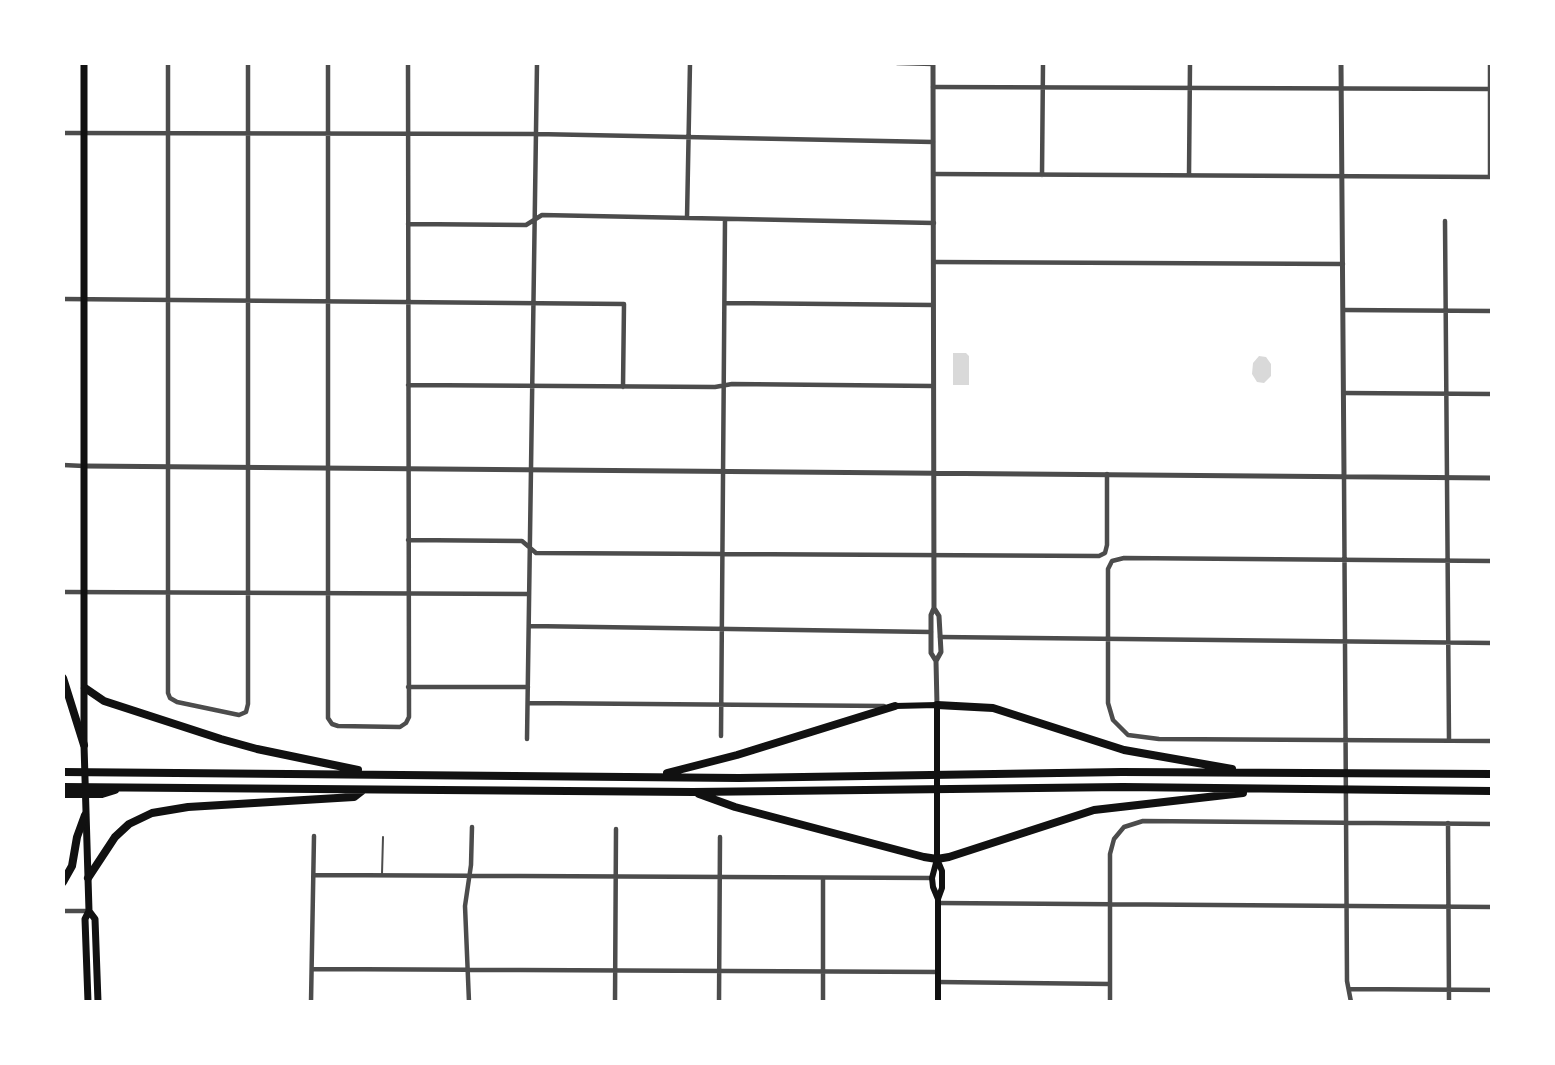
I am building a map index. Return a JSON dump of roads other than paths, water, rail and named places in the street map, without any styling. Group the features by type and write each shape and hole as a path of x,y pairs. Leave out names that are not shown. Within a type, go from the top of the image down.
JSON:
{"highway":[{"path":"63,678 84,745"},
{"path":"85,688 104,701 245,746 378,775"},
{"path":"937,705 993,708 1124,750 1248,772"},
{"path":"655,777 737,755 895,706"},
{"path":"66,771 655,777 1248,772 1492,774"},
{"path":"63,787 693,792 984,788 1492,791"},
{"path":"63,794 102,794 120,789"},
{"path":"693,792 736,807 937,859 1101,809 1282,789"},
{"path":"88,878 115,837 129,824 152,813 188,807 355,797 364,790"},
{"path":"63,882 72,866 77,837 85,815"}],"main road":[{"path":"84,63 84,745 89,911 85,919 88,1002"},
{"path":"895,706 937,705 937,859 932,878 938,901"},
{"path":"937,859 942,870 942,888 938,901 938,1002"},
{"path":"89,911 96,919 99,1002"}],"street":[{"path":"168,63 168,693 170,698 177,702 239,715 246,712 248,704 248,63"},
{"path":"328,63 328,718 332,724 400,727 406,723 408,687 408,63"},
{"path":"527,738 537,63"},
{"path":"687,218 690,63"},
{"path":"897,63 933,63 934,608 931,615 930,653 936,661"},
{"path":"1042,175 1043,63"},
{"path":"1189,175 1190,63"},
{"path":"1341,63 1346,747 1351,1002"},
{"path":"934,174 1491,177 1490,63"},
{"path":"933,86 1491,89"},
{"path":"63,133 536,134 933,142"},
{"path":"408,224 526,225 542,215 934,223"},
{"path":"721,736 725,219"},
{"path":"1446,220 1449,740"},
{"path":"934,262 1343,264"},
{"path":"63,299 624,303 623,387"},
{"path":"725,303 933,305"},
{"path":"1344,310 1492,311"},
{"path":"408,385 932,386"},
{"path":"1344,393 1492,394"},
{"path":"63,465 1492,478"},
{"path":"408,540 522,541 536,553 1087,557 1104,555 1107,545 1107,474"},
{"path":"1492,561 1124,558 1111,562 1108,569 1110,713 1122,731 1128,735 1142,738 1492,741"},
{"path":"63,592 529,594"},
{"path":"934,608 939,616 941,652 936,661 937,705"},
{"path":"530,626 931,632"},
{"path":"940,637 1492,643"},
{"path":"408,687 528,687"},
{"path":"528,703 895,706"},
{"path":"1110,1002 1111,846 1124,827 1143,821 1492,824"},
{"path":"1448,824 1450,1002"},
{"path":"469,1002 465,906 472,828"},
{"path":"615,1002 616,829"},
{"path":"311,1002 314,835"},
{"path":"719,1002 720,838"},
{"path":"314,875 932,878"},
{"path":"822,1002 823,878"},
{"path":"938,901 1492,907"},
{"path":"63,911 89,911"},
{"path":"312,969 938,972"},
{"path":"938,982 1110,984"},
{"path":"1349,989 1492,990"}],"lane":[{"path":"382,876 383,837"}]}
